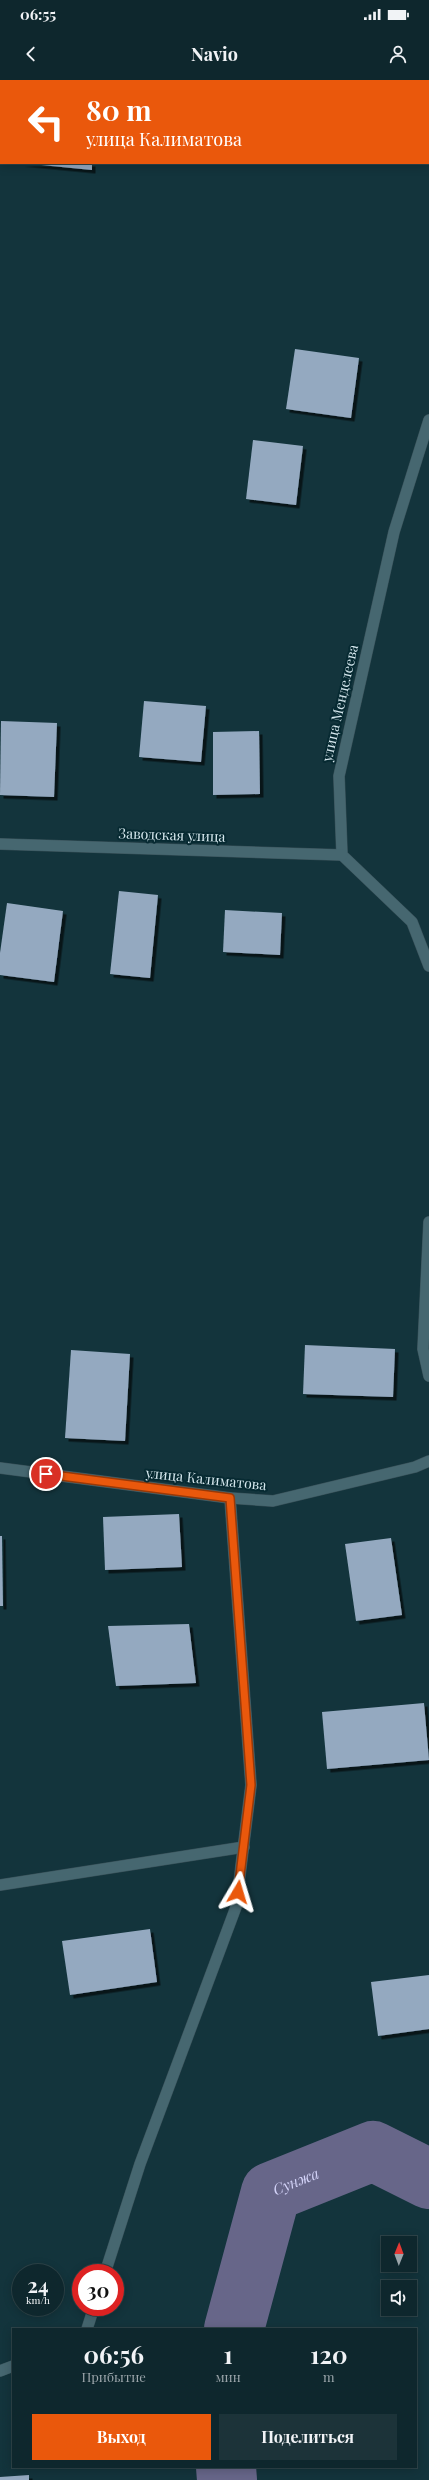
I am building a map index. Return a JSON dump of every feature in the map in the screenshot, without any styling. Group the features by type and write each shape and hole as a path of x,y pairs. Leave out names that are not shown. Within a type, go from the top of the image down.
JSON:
{"street":[{"name":"улица Менделеева","path":"342,855 339,776 394,532 429,420"},
{"name":"Заводская улица","path":"0,844 342,855"},
{"path":"342,855 412,922 429,966"},
{"path":"429,1222 423,1349 429,1376"},
{"name":"улица Калиматова","path":"0,1468 230,1498 273,1501 415,1467 429,1461"},
{"path":"108,2264 140,2164 236,1907 251,1785 230,1498"},
{"path":"0,1885 244,1847"},
{"path":"87,2328 91,2316"},
{"path":"0,2371 12,2366"}],"building":[{"path":"31,164 92,164 92,170"},
{"path":"295,349 359,358 351,418 286,409"},
{"path":"253,440 303,446 296,505 246,499"},
{"path":"144,701 206,706 201,762 139,757"},
{"path":"1,721 57,723 54,797 0,795"},
{"path":"259,731 260,794 213,795 213,732"},
{"path":"119,891 158,895 150,978 110,974"},
{"path":"7,903 63,911 54,982 0,975 0,953"},
{"path":"225,910 282,913 280,955 223,952"},
{"path":"305,1345 395,1349 393,1397 303,1394"},
{"path":"71,1350 130,1354 125,1441 65,1438"},
{"path":"179,1514 182,1567 105,1570 103,1517"},
{"path":"0,1536 2,1536 3,1606 0,1606"},
{"path":"391,1538 402,1615 356,1621 345,1544"},
{"path":"189,1624 196,1683 116,1686 108,1626"},
{"path":"424,1703 429,1760 327,1769 322,1712"},
{"path":"150,1929 157,1982 70,1995 62,1941"},
{"path":"429,1975 429,2029 378,2036 371,1982"},
{"path":"29,2475 29,2480 0,2480 0,2477"}],"waterway":[{"name":"Сунжа","path":"234,2328 271,2192 373,2151 429,2179"},
{"name":"Сунжа","path":"226,2468 227,2480"}],"route":[{"path":"46,1474 230,1498 251,1785 238,1892"}]}
